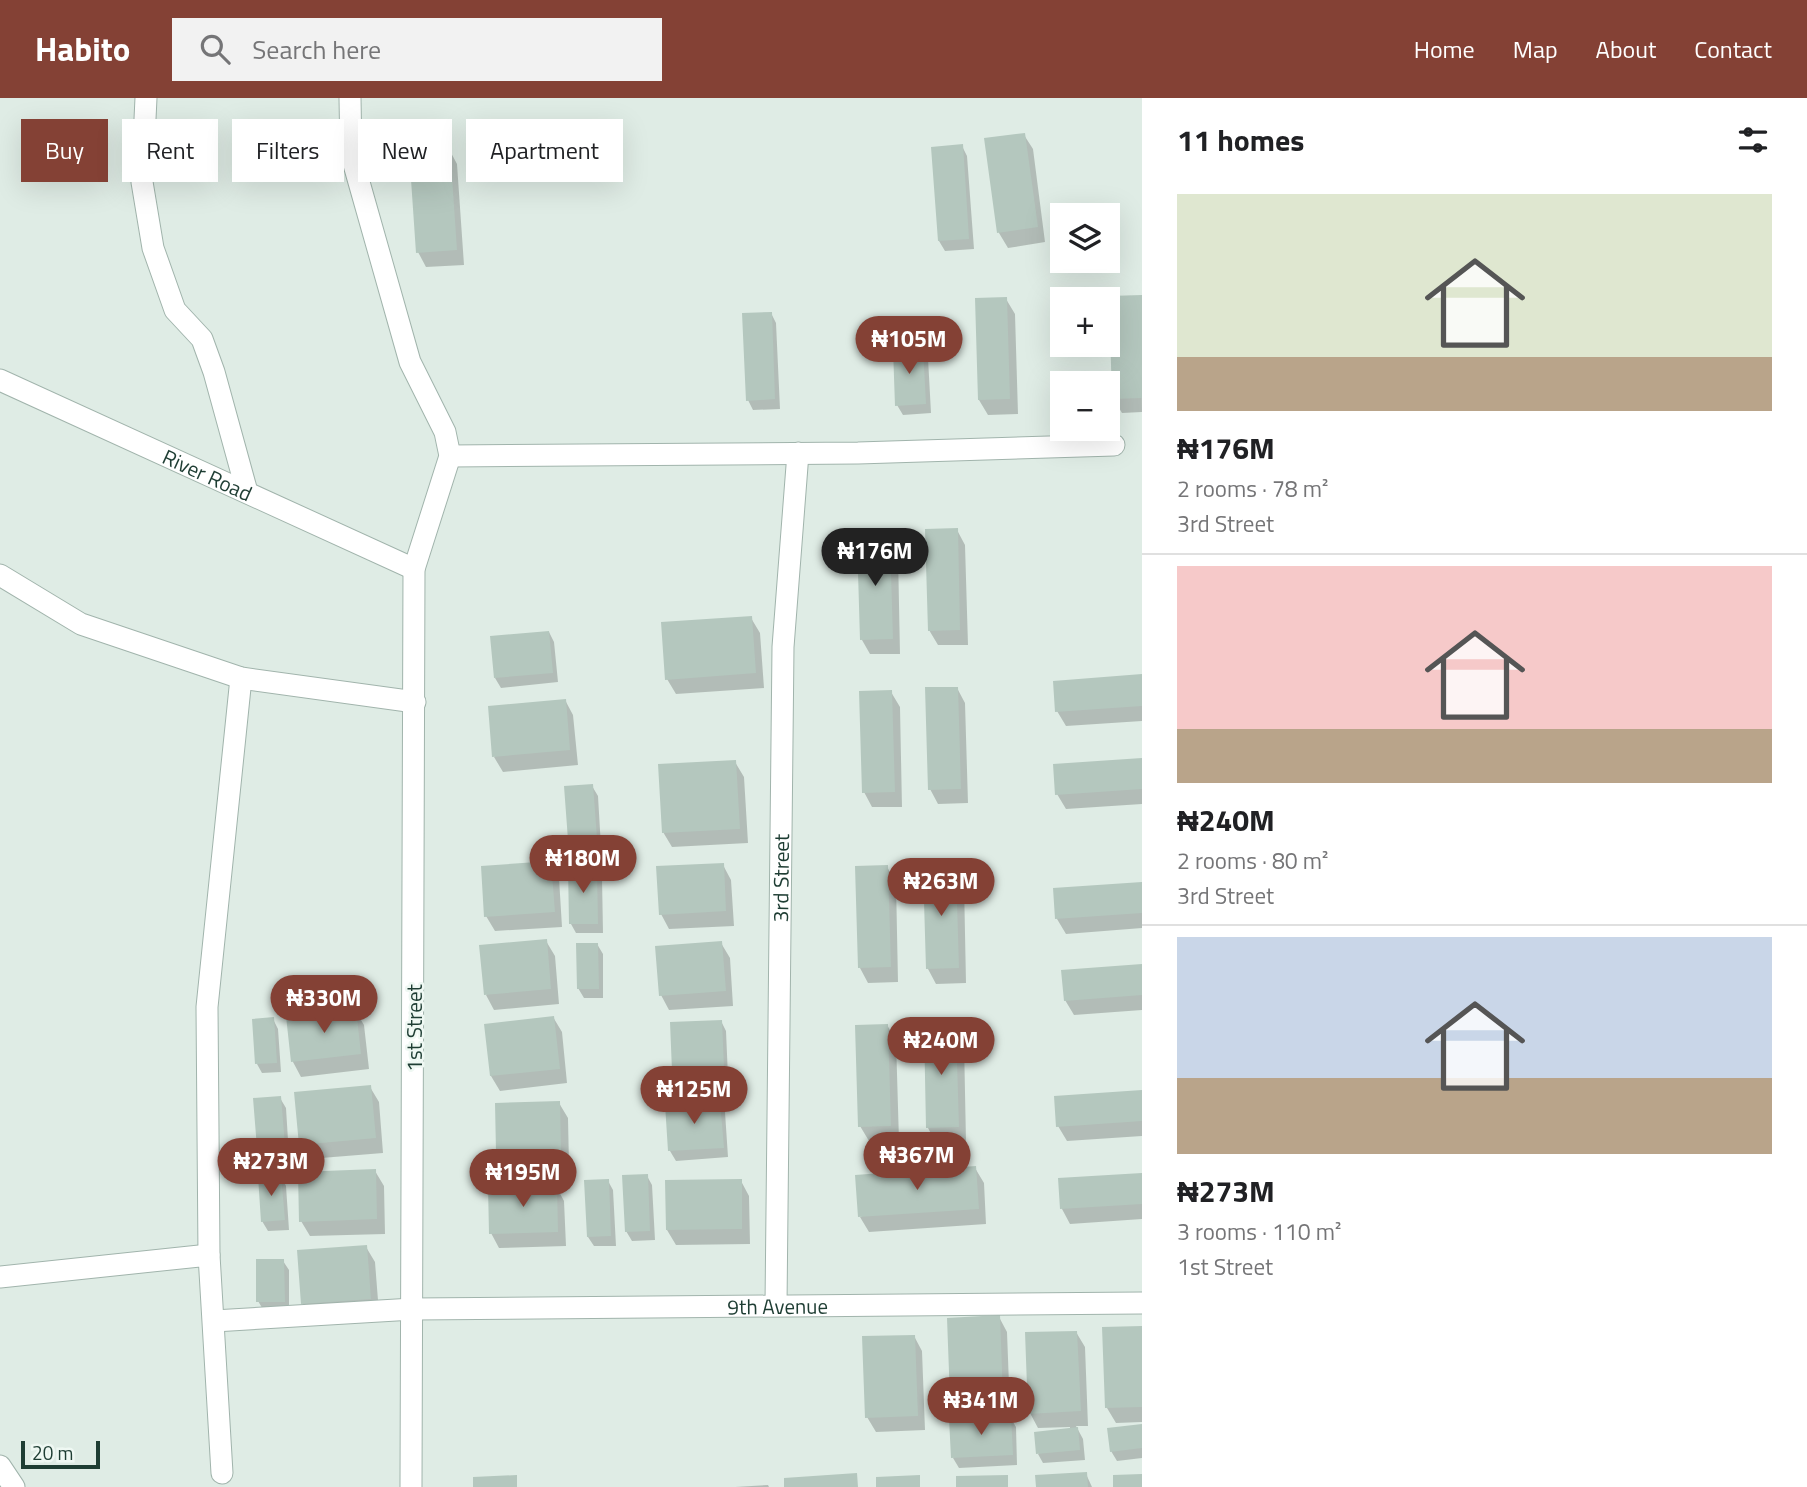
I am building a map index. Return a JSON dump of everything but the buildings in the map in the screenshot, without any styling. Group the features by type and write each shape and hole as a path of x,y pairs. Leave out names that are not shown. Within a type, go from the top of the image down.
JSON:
{"street":[{"path":"146,98 142,182 153,248 175,310 202,339 247,492"},
{"path":"350,98 351,154 411,362 445,432 450,456 798,453 1114,445"},
{"name":"River Road","path":"0,380 414,569"},
{"name":"3rd Street","path":"776,1305 783,647 798,453"},
{"name":"1st Street","path":"411,1487 414,569 450,456"},
{"path":"0,575 81,624 241,678 415,702"},
{"path":"222,1473 209,1255 207,1007 241,678"},
{"path":"0,1277 209,1255"},
{"name":"9th Avenue","path":"214,1321 413,1309 1142,1303"},
{"path":"0,1466 14,1487"}]}
